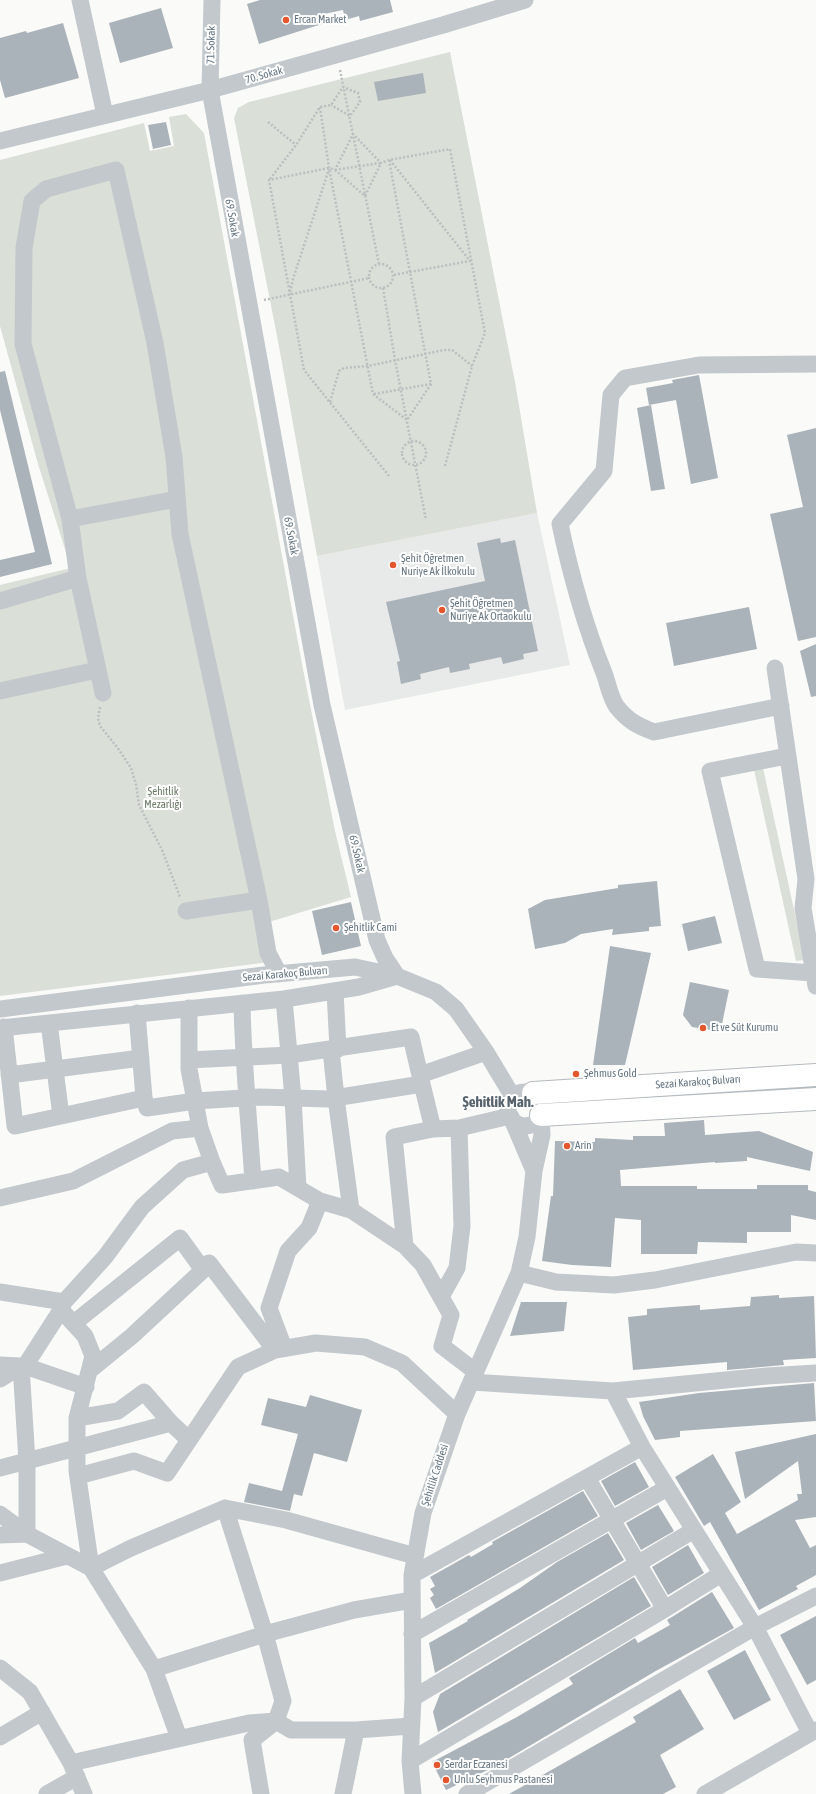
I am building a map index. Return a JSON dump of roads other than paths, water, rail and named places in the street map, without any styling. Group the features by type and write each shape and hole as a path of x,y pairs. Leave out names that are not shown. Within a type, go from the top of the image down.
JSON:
{"main road":[{"name":"Sezai Karakoç Bulvarı","path":"523,1095 816,1075"},
{"name":"Sezai Karakoç Bulvarı","path":"541,1114 816,1099"}],"street":[{"path":"80,0 105,114"},
{"name":"71. Sokak","path":"210,90 212,0"},
{"name":"70. Sokak","path":"0,141 105,114 210,90 525,0"},
{"name":"69. Sokak","path":"210,90 322,705 377,940 384,958 396,976"},
{"path":"103,693 78,578 70,519 22,344 24,248 32,201 46,189 116,170 154,343 174,457 180,534 259,900 268,953 279,974"},
{"path":"781,706 654,732 636,726 616,706 597,656 582,616 560,524 604,471 611,395 625,378 699,365 816,364"},
{"path":"70,519 177,499"},
{"path":"0,601 78,578"},
{"path":"775,668 787,756 811,877 803,908 815,979 757,969 710,771 787,756"},
{"path":"0,691 97,670"},
{"path":"186,911 259,900"},
{"name":"Sezai Karakoç Bulvarı","path":"0,1009 279,974 355,967 396,976 436,992 456,1009 486,1052 523,1095"},
{"path":"144,1098 14,1126 2,1027 284,998 359,988 396,976"},
{"path":"335,991 334,1050 336,1098 351,1210"},
{"path":"284,998 293,1098 298,1188"},
{"path":"242,1003 242,1057 248,1098 253,1181"},
{"path":"189,1008 189,1069 200,1128 222,1185 279,1177 320,1201 351,1210 405,1246 423,1265 451,1315 442,1346 474,1377 613,1391 816,1374"},
{"path":"137,1013 144,1098 147,1108 195,1101 248,1098 336,1098 421,1080 486,1052"},
{"path":"49,1023 61,1116"},
{"path":"189,1060 289,1055 334,1050 411,1037 433,1129"},
{"path":"9,1075 141,1058"},
{"path":"510,1116 519,1124 530,1125 539,1119 542,1105 537,1096 523,1095 509,1106 510,1116 534,1171"},
{"name":"Şehitlik Caddesi","path":"413,1794 410,1761 413,1698 412,1575 423,1513 457,1414 519,1273 527,1237 534,1171 542,1135 541,1114"},
{"path":"405,1246 394,1137 433,1129 460,1128 510,1116"},
{"path":"0,1198 73,1181 172,1130 200,1128"},
{"path":"441,1297 457,1268 462,1226 460,1128"},
{"path":"0,1379 23,1366 63,1306 105,1257 142,1207 183,1170 212,1162"},
{"path":"279,1349 269,1308 288,1251 309,1228 320,1201"},
{"path":"74,1323 180,1238 203,1270"},
{"path":"519,1273 556,1282 614,1285 655,1280 796,1252 816,1253"},
{"path":"88,1379 209,1263 279,1349"},
{"path":"0,1289 63,1306 85,1336 93,1356 77,1418 78,1476 91,1568 154,1669 179,1738"},
{"path":"78,1476 134,1461 167,1473 238,1367 279,1349 316,1343 365,1347 402,1363 457,1414"},
{"path":"0,1366 23,1366 88,1379"},
{"path":"23,1366 27,1461 27,1534"},
{"path":"613,1391 642,1447 755,1627 813,1731 705,1794"},
{"path":"77,1418 118,1411 144,1392 188,1440"},
{"path":"0,1468 171,1423"},
{"path":"412,1575 642,1447"},
{"path":"586,1478 665,1609"},
{"path":"412,1634 667,1488"},
{"path":"91,1568 131,1548 225,1508 286,1520 415,1556"},
{"path":"225,1508 265,1634 283,1701 276,1721 252,1740 261,1794"},
{"path":"0,1514 27,1534 91,1568"},
{"path":"413,1698 694,1530"},
{"path":"0,1535 27,1534"},
{"path":"0,1573 67,1556"},
{"path":"410,1761 721,1574"},
{"path":"467,1794 755,1627 816,1596"},
{"path":"154,1669 265,1634 354,1610 412,1600"},
{"path":"0,1668 30,1692 74,1770 84,1794"},
{"path":"0,1737 42,1712"},
{"path":"47,1794 74,1770 179,1738 249,1723 276,1721 291,1730 356,1730 411,1726"},
{"path":"343,1794 356,1730"}],"place":[{"name":"Ercan Market","path":"286,20"},
{"name":"Şehit Öğretmen Nuriye Ak İlkokulu","path":"393,565"},
{"name":"Şehit Öğretmen Nuriye Ak Ortaokulu","path":"442,610"},
{"name":"Şehitlik Cami","path":"336,928"},
{"name":"Et ve Süt Kurumu","path":"703,1028"},
{"name":"Şehmus Gold","path":"576,1074"},
{"name":"Arin","path":"567,1146"},
{"name":"Serdar Eczanesi","path":"437,1765"},
{"name":"Unlu Seyhmus Pastanesi","path":"446,1780"}],"district":[{"name":"Şehitlik Mah.","path":"498,1102"}],"park label":[{"name":"Şehitlik Mezarlığı","path":"163,798"}]}
